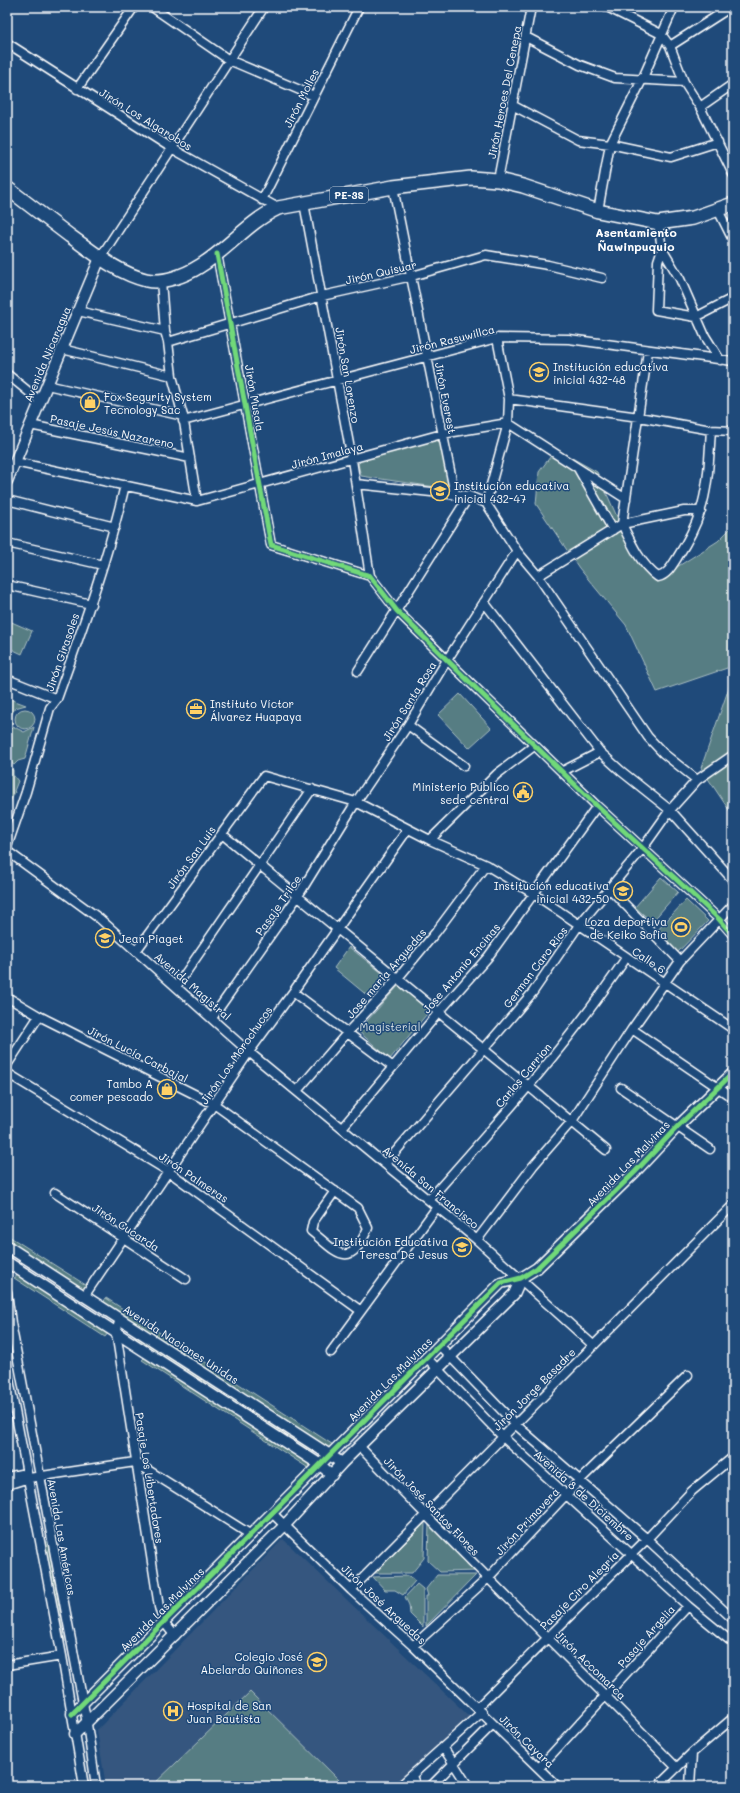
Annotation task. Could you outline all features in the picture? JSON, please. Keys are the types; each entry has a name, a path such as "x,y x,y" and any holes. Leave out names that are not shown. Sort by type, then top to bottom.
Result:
{"highway":[{"name":"PE-3S","path":"7,188 100,258 124,272 146,280 161,281 183,275 200,266 217,254 263,215 278,208 393,187 471,178 498,180 523,186 598,211 658,223 693,218 733,204"}],"street":[{"path":"78,89 134,7"},
{"path":"152,7 229,60 314,96"},
{"path":"100,258 173,149 264,7"},
{"name":"Jirón Molles","path":"262,200 359,7"},
{"name":"Jirón Heroes Del Cenepa","path":"498,180 531,7"},
{"path":"607,7 661,34 670,46 684,82 700,107 733,174"},
{"path":"598,211 610,144 642,80 674,7"},
{"path":"670,46 732,7"},
{"path":"526,37 587,68 615,78 684,82"},
{"name":"Jirón Los Algarobos","path":"7,43 173,149 278,208"},
{"path":"700,107 733,84"},
{"path":"512,106 578,140 610,144 671,157 718,142"},
{"name":"Jirón Everest","path":"393,187 455,495"},
{"name":"Jirón San Lorenzo","path":"304,203 338,379 370,576"},
{"path":"718,210 733,240"},
{"path":"658,223 662,249 680,279 704,336 720,360"},
{"path":"662,249 658,261 656,310 696,317 733,298"},
{"name":"Jirón Musala","path":"217,254 271,545 370,576"},
{"name":"Jirón Quisuar","path":"168,342 322,296 412,276 486,255 548,265 602,278"},
{"name":"Avenida Nicaragua","path":"7,481 100,258"},
{"path":"161,281 165,331 168,342 172,376 183,418 197,501"},
{"path":"78,311 165,331"},
{"path":"486,503 508,423 509,399 497,338"},
{"name":"Jirón Rasuwillca","path":"183,418 245,404 497,338 569,339 648,351 733,361"},
{"path":"62,349 172,376"},
{"path":"648,351 622,524 635,549 650,572 658,577 664,576 670,568 690,536 701,511 712,430"},
{"path":"7,374 40,401"},
{"path":"47,385 183,418"},
{"path":"509,399 639,417 712,430 733,430"},
{"path":"508,423 626,499"},
{"name":"Jirón Imalaya","path":"15,462 197,501 261,485 442,434 508,423"},
{"name":"Pasaje Jesús Nazareno","path":"30,425 190,458"},
{"path":"578,468 614,530"},
{"path":"356,484 469,496 486,503 517,551 538,576 648,737 663,754 697,780"},
{"name":"Jirón Girasoles","path":"7,847 26,792 50,708 57,699 91,604 115,527 125,485"},
{"path":"358,671 469,496"},
{"path":"7,500 115,527"},
{"path":"538,576 622,524 684,511 701,511"},
{"path":"7,543 103,565"},
{"name":"Jirón Santa Rosa","path":"356,802 408,725 447,660 517,551"},
{"path":"370,576 397,611 534,746 563,771 597,806 719,919 733,935"},
{"path":"7,585 91,604"},
{"path":"484,602 600,752 621,771 670,810 733,880"},
{"path":"7,679 57,699"},
{"path":"408,725 464,766"},
{"path":"430,840 497,774 534,746"},
{"path":"563,771 600,752"},
{"name":"German Caro Rios","path":"385,1164 533,992 580,926 643,848 670,810 697,780 733,755"},
{"name":"Calle 6","path":"264,776 356,802 430,840 486,865 534,894 626,958 733,1029"},
{"name":"Jirón San Luis","path":"136,951 264,776"},
{"path":"176,987 261,866 312,789"},
{"name":"Pasaje Trilce","path":"212,1018 298,896 356,802"},
{"name":"Jose Antonio Encinas","path":"342,1128 488,956 597,806"},
{"name":"Jirón Los Morochucos","path":"85,1295 250,1052 408,829"},
{"path":"222,834 606,1150"},
{"name":"Avenida Magistral","path":"7,851 100,919 250,1052"},
{"name":"Jose maria Arguedas","path":"297,1091 348,1032 398,978 436,932 486,865"},
{"path":"610,889 680,961"},
{"path":"477,1240 534,1166 572,1121 663,983 680,961 733,905"},
{"name":"Carlos Carrion","path":"429,1200 530,1087 596,1002 626,958"},
{"path":"293,992 394,1067"},
{"name":"Jirón Lucía Carbajal","path":"7,997 39,1016 214,1104 335,1191 358,1208 368,1228 364,1236 350,1254 344,1255 336,1251 311,1231 313,1222 335,1191"},
{"path":"7,1065 39,1016"},
{"path":"632,1029 733,1098"},
{"name":"Avenida San Francisco","path":"250,1052 477,1240 593,1345"},
{"name":"Jirón Palmeras","path":"7,1073 168,1171 361,1310"},
{"name":"Avenida Las Malvinas","path":"72,1714 163,1620 251,1535 318,1464 501,1283 520,1278 537,1268 635,1172 678,1126 733,1073"},
{"path":"621,1088 710,1149"},
{"name":"Jirón Cucarda","path":"55,1193 186,1279"},
{"name":"Jirón Jorge Basadre","path":"351,1590 733,1205"},
{"path":"331,1352 438,1207"},
{"name":"Avenida Naciones Unidas","path":"7,1246 85,1295 342,1463"},
{"path":"7,1262 318,1464 332,1475"},
{"path":"76,1734 284,1526 342,1463 360,1447 514,1294 520,1278"},
{"name":"Avenida Las Américas","path":"7,1292 9,1323 40,1478 86,1724 96,1786"},
{"name":"Pasaje Los Libertadores","path":"120,1319 116,1332 135,1462 159,1607 163,1620 175,1636"},
{"name":"Avenida 8 de Diciembre","path":"439,1345 515,1424 647,1539 733,1619"},
{"name":"Avenida 8 de Diciembre","path":"426,1357 503,1437 688,1606 733,1643"},
{"name":"Avenida Las Américas","path":"7,1370 29,1478 62,1656 84,1786"},
{"name":"Jirón Primavera","path":"413,1646 487,1579 579,1481 688,1375"},
{"name":"Jirón José Santos Flores","path":"360,1447 487,1579"},
{"name":"Pasaje Ciro Alegría","path":"400,1786 444,1747 547,1638 631,1553 647,1539 692,1491 733,1457"},
{"path":"7,1485 29,1478 40,1478 135,1462 251,1535"},
{"path":"7,1477 21,1474 29,1478"},
{"name":"Jirón José Arguedas","path":"272,1513 351,1590 413,1646 479,1710"},
{"name":"Jirón Accomarca","path":"487,1579 678,1768"},
{"name":"Pasaje Argelia","path":"539,1768 688,1606"},
{"path":"7,1665 62,1656"},
{"name":"Jirón Cayara","path":"479,1710 557,1786"},
{"path":"658,1786 692,1753 733,1718"},
{"path":"431,1786 455,1764 493,1724"},
{"path":"444,1747 468,1786"},
{"path":"690,1786 692,1753"},
{"path":"412,1776 416,1786"}],"shaded area":[{"name":"Colegio José Abelardo Quiñones","path":"283,1539 475,1722 403,1786 345,1786 250,1692 152,1786 106,1786 97,1730"}],"green space":[{"path":"436,440 441,443 449,489 361,476 358,464 362,460"},
{"path":"556,449 597,472 627,539 658,579 718,541 733,526 733,666 657,692 626,625 579,568 536,504 539,472"},
{"path":"7,620 32,631 22,654 7,647"},
{"path":"733,676 733,816 701,768"},
{"path":"460,694 491,728 469,748 438,715"},
{"path":"7,698 26,705 15,708 11,715 12,723 7,726"},
{"path":"25,709 32,712 35,719 32,726 25,729 18,726 15,719 18,712"},
{"path":"14,727 24,732 34,727 25,759 18,761 14,765 7,760 7,731"},
{"path":"7,767 13,770 13,775 18,781 11,800 9,812 7,807"},
{"path":"661,877 678,892 652,922 635,907"},
{"name":"Loza deportiva de Keiko Sofia","path":"686,900 708,921 677,953 655,933"},
{"path":"349,947 387,977 369,997 334,968"},
{"name":"Magisterial","path":"400,984 431,1009 390,1059 358,1031"},
{"path":"7,1235 89,1287 86,1291 7,1241"},
{"path":"18,1275 108,1333 105,1337 14,1278"},
{"path":"106,1298 338,1448 335,1452 103,1303"},
{"path":"136,1335 313,1449 313,1453 312,1454 132,1339"},
{"path":"145,1357 318,1468 316,1473 142,1360"},
{"path":"425,1523 424,1558 412,1573 375,1573"},
{"path":"429,1523 478,1571 440,1572 428,1561"},
{"path":"44,1542 48,1542 65,1642 61,1643"},
{"path":"437,1575 476,1575 426,1626 426,1596 428,1596 426,1589"},
{"path":"409,1576 415,1581 403,1595 395,1590 385,1590 373,1577"},
{"path":"417,1584 423,1589 423,1627 410,1614 409,1605 405,1597"},
{"path":"250,1692 345,1786 152,1786"}],"cycle path":[{"path":"217,254 271,545 370,576 397,611 597,806 719,919 733,935"},
{"path":"72,1714 501,1283 521,1278 537,1268 635,1172 678,1126 733,1073"}],"place":[{"name":"Institución educativa inicial 432-48","path":"539,372"},
{"name":"Fox Segurity System Tecnology Sac","path":"90,402"},
{"name":"Institución educativa inicial 432-47","path":"440,491"},
{"name":"Instituto Víctor Álvarez Huapaya","path":"196,709"},
{"name":"Ministerio Publico sede central","path":"523,792"},
{"name":"Institución educativa inicial 432-50","path":"623,891"},
{"name":"Loza deportiva de Keiko Sofia","path":"681,927"},
{"name":"Jean Piaget","path":"105,938"},
{"name":"Tambo A comer pescado","path":"167,1089"},
{"name":"Institución Educativa Teresa De Jesus","path":"462,1247"},
{"name":"Colegio José Abelardo Quiñones","path":"317,1662"},
{"name":"Hospital de San Juan Bautista","path":"173,1711"}],"district":[{"name":"Asentamiento Ñawinpuquio","path":"636,239"}]}
